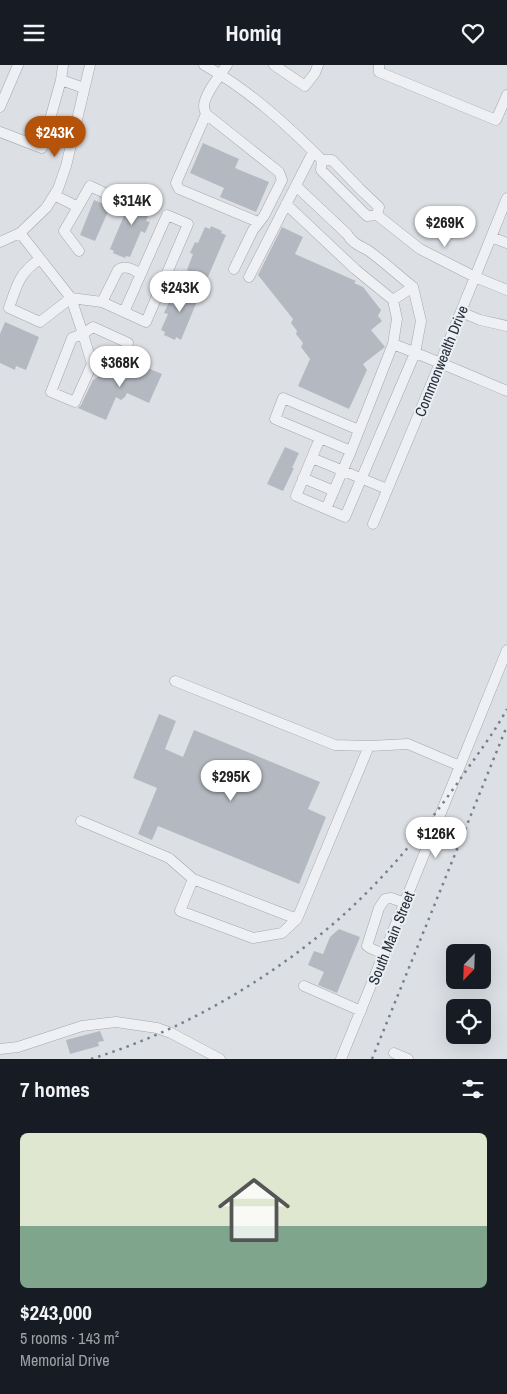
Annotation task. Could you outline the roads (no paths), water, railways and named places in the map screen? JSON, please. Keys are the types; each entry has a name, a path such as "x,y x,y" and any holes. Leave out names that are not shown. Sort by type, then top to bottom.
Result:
{"street":[{"path":"0,107 18,65"},
{"path":"0,132 42,148 61,80 63,65"},
{"path":"0,242 20,233 46,207 58,189 66,166 90,65"},
{"path":"204,65 224,69 322,160 332,160 379,207 377,215"},
{"path":"274,65 305,86 315,73 318,65"},
{"path":"379,65 379,72 496,120 507,95"},
{"path":"224,69 208,93 203,105 206,114 279,173 282,180 234,269"},
{"path":"61,80 84,88"},
{"path":"206,114 176,183 179,189 258,222"},
{"path":"249,277 313,152"},
{"path":"322,160 321,170 336,187 368,216 377,215 420,249 475,277 507,290"},
{"path":"296,186 358,246 367,250 412,287 421,321 415,353 345,517 296,496 320,438"},
{"path":"79,251 64,231 90,187 109,195"},
{"path":"54,195 78,207"},
{"name":"Commonwealth Drive","path":"373,524 507,198"},
{"path":"286,204 355,269 393,300 397,319 393,344 326,509"},
{"path":"40,259 28,267 19,279 9,308 40,322 71,298 102,302 124,312 146,322 188,224 167,215 124,312"},
{"path":"20,233 71,298 82,334 92,364 75,402 51,393 72,338 82,334 93,327 128,343 126,351 92,364"},
{"path":"491,237 507,243"},
{"path":"102,302 121,267 141,274"},
{"path":"393,300 412,287"},
{"path":"461,312 480,320 507,326"},
{"path":"393,344 506,388"},
{"path":"351,451 275,419 283,398 359,430"},
{"path":"312,458 387,489"},
{"path":"303,478 334,491"},
{"name":"South Main Street","path":"341,1059 507,649"},
{"path":"175,681 335,745 408,744 460,766"},
{"path":"193,879 180,911 253,938 282,933 297,919 369,746"},
{"path":"81,821 169,858 193,879 297,919"},
{"path":"384,954 367,946 379,908 385,899 390,898 405,903"},
{"path":"304,986 361,1011"},
{"path":"0,1049 18,1047 82,1026 116,1022 157,1028 171,1033 192,1046 220,1059"},
{"path":"394,1053 408,1059"}],"railway":[{"path":"91,1059 158,1034 223,1001 313,941 357,902 389,869 448,797 497,727 507,709"},
{"path":"372,1059 507,726"}]}
